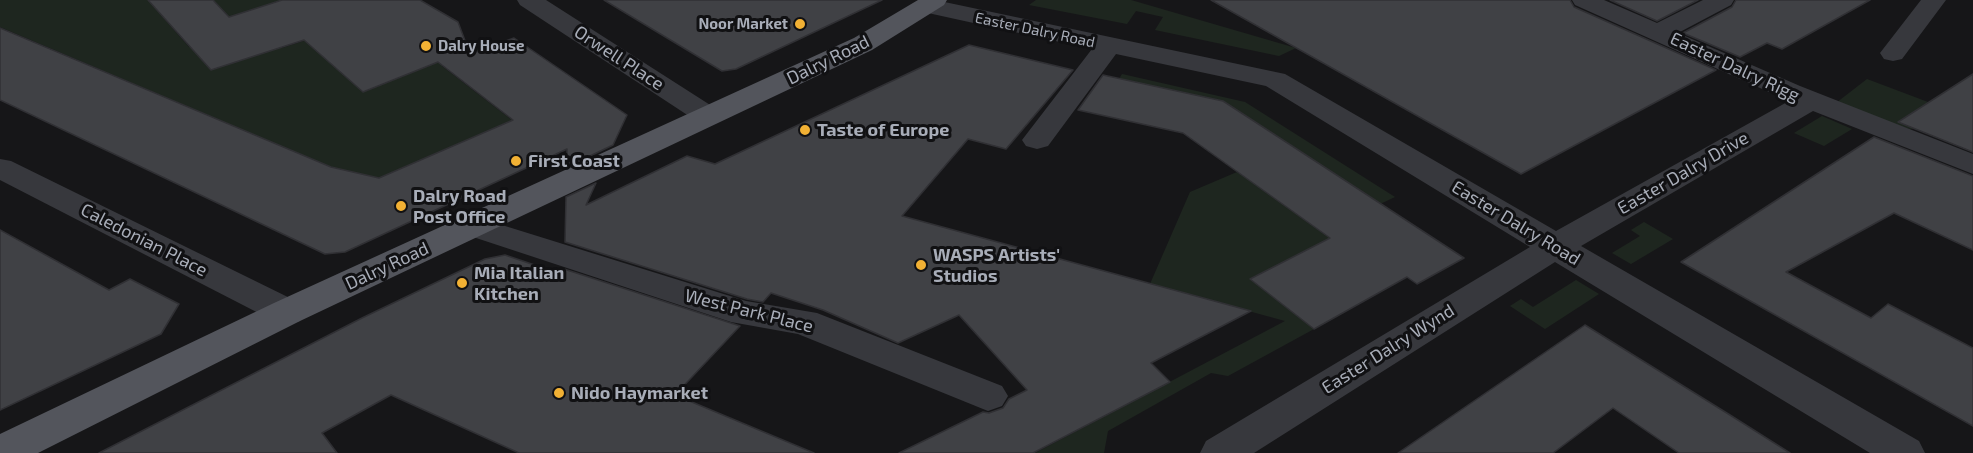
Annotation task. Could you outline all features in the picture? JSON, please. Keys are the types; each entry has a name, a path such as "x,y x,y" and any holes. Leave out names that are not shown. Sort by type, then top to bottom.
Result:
{"main road":[{"name":"Dalry Road","path":"0,453 287,312 863,44 931,3"}],"street":[{"name":"Orwell Place","path":"529,0 708,116"},
{"name":"Easter Dalry Rigg","path":"1584,0 1810,101 1973,165"},
{"name":"Easter Dalry Rigg","path":"1660,32 1722,0"},
{"path":"1893,53 1934,0"},
{"name":"Easter Dalry Road","path":"931,3 1108,45 1275,80 1904,453"},
{"name":"Easter Dalry Road","path":"1037,140 1108,45"},
{"name":"Easter Dalry Drive","path":"1556,246 1810,101"},
{"name":"Caledonian Place","path":"0,168 287,312"},
{"name":"West Park Place","path":"473,226 744,313 804,322 988,396"},
{"name":"Easter Dalry Wynd","path":"1221,453 1556,246"}],"shaded area":[{"path":"0,0 173,0 153,6 189,47 219,37 282,48 355,24 331,64 363,92 478,46 483,50 442,66 513,121 368,183 0,27"},
{"path":"213,0 279,0 280,1 229,17"},
{"path":"1036,0 1131,0 1296,48 1279,56 1155,30 1163,17 1136,11 1127,24 1029,5"},
{"path":"1122,74 1245,102 1395,197 1380,204 1223,101 1119,79"},
{"path":"1867,79 1973,119 1911,129 1898,127 1836,103"},
{"path":"1822,116 1852,129 1824,146 1794,133"},
{"path":"1237,172 1343,232 1314,329 1228,376 1211,373 1108,431 1104,453 1035,453 1285,321 1150,284 1190,192"},
{"path":"1644,222 1673,239 1631,264 1612,253 1640,236 1631,230"},
{"path":"1576,280 1599,294 1545,329 1510,306 1521,299 1533,307"}],"building":[{"path":"148,0 213,0 229,17 282,0 420,0 458,22 470,54 514,38 627,115 613,145 567,167 567,149 345,252 325,254 0,100 0,28 331,167 379,178 513,120 438,62 363,92 304,40 211,70"},
{"path":"604,0 882,0 736,69 722,71"},
{"path":"1211,0 1570,0 1574,7 1716,70 1521,174"},
{"path":"1610,0 1698,0 1657,21"},
{"path":"1736,0 1870,0 1782,49 1767,43 1740,57 1683,33 1732,7"},
{"path":"969,45 1073,70 1006,149 968,139 902,216 1251,311 1151,363 1170,382 1033,453 899,453 983,412 989,413 1003,408 1009,399 1027,390 959,315 898,343 823,310 771,293 763,302 747,299 565,242 566,197 596,183 586,205 687,156 715,164"},
{"path":"1973,74 1973,152 1898,122"},
{"path":"1103,75 1223,101 1464,258 1417,284 1407,277 1314,329 1250,279 1330,238 1183,133 1078,110"},
{"path":"1874,137 1973,176 1973,250 1894,213 1786,272 1871,318 1888,304 1973,348 1973,426 1681,262"},
{"path":"0,230 109,290 130,279 179,304 161,334 0,410"},
{"path":"505,255 564,275 564,269 740,326 675,395 814,453 519,453 391,395 322,433 337,453 99,453 362,318 485,259"},
{"path":"1585,325 1790,453 1679,453 1613,408 1553,453 1398,453"}],"place":[{"name":"Noor Market","path":"800,24"},
{"name":"Dalry House","path":"426,46"},
{"name":"Taste of Europe","path":"805,130"},
{"name":"First Coast","path":"516,161"},
{"name":"Dalry Road Post Office","path":"401,206"},
{"name":"WASPS Artists' Studios","path":"921,265"},
{"name":"Mia Italian Kitchen","path":"462,283"},
{"name":"Nido Haymarket","path":"559,393"}]}
